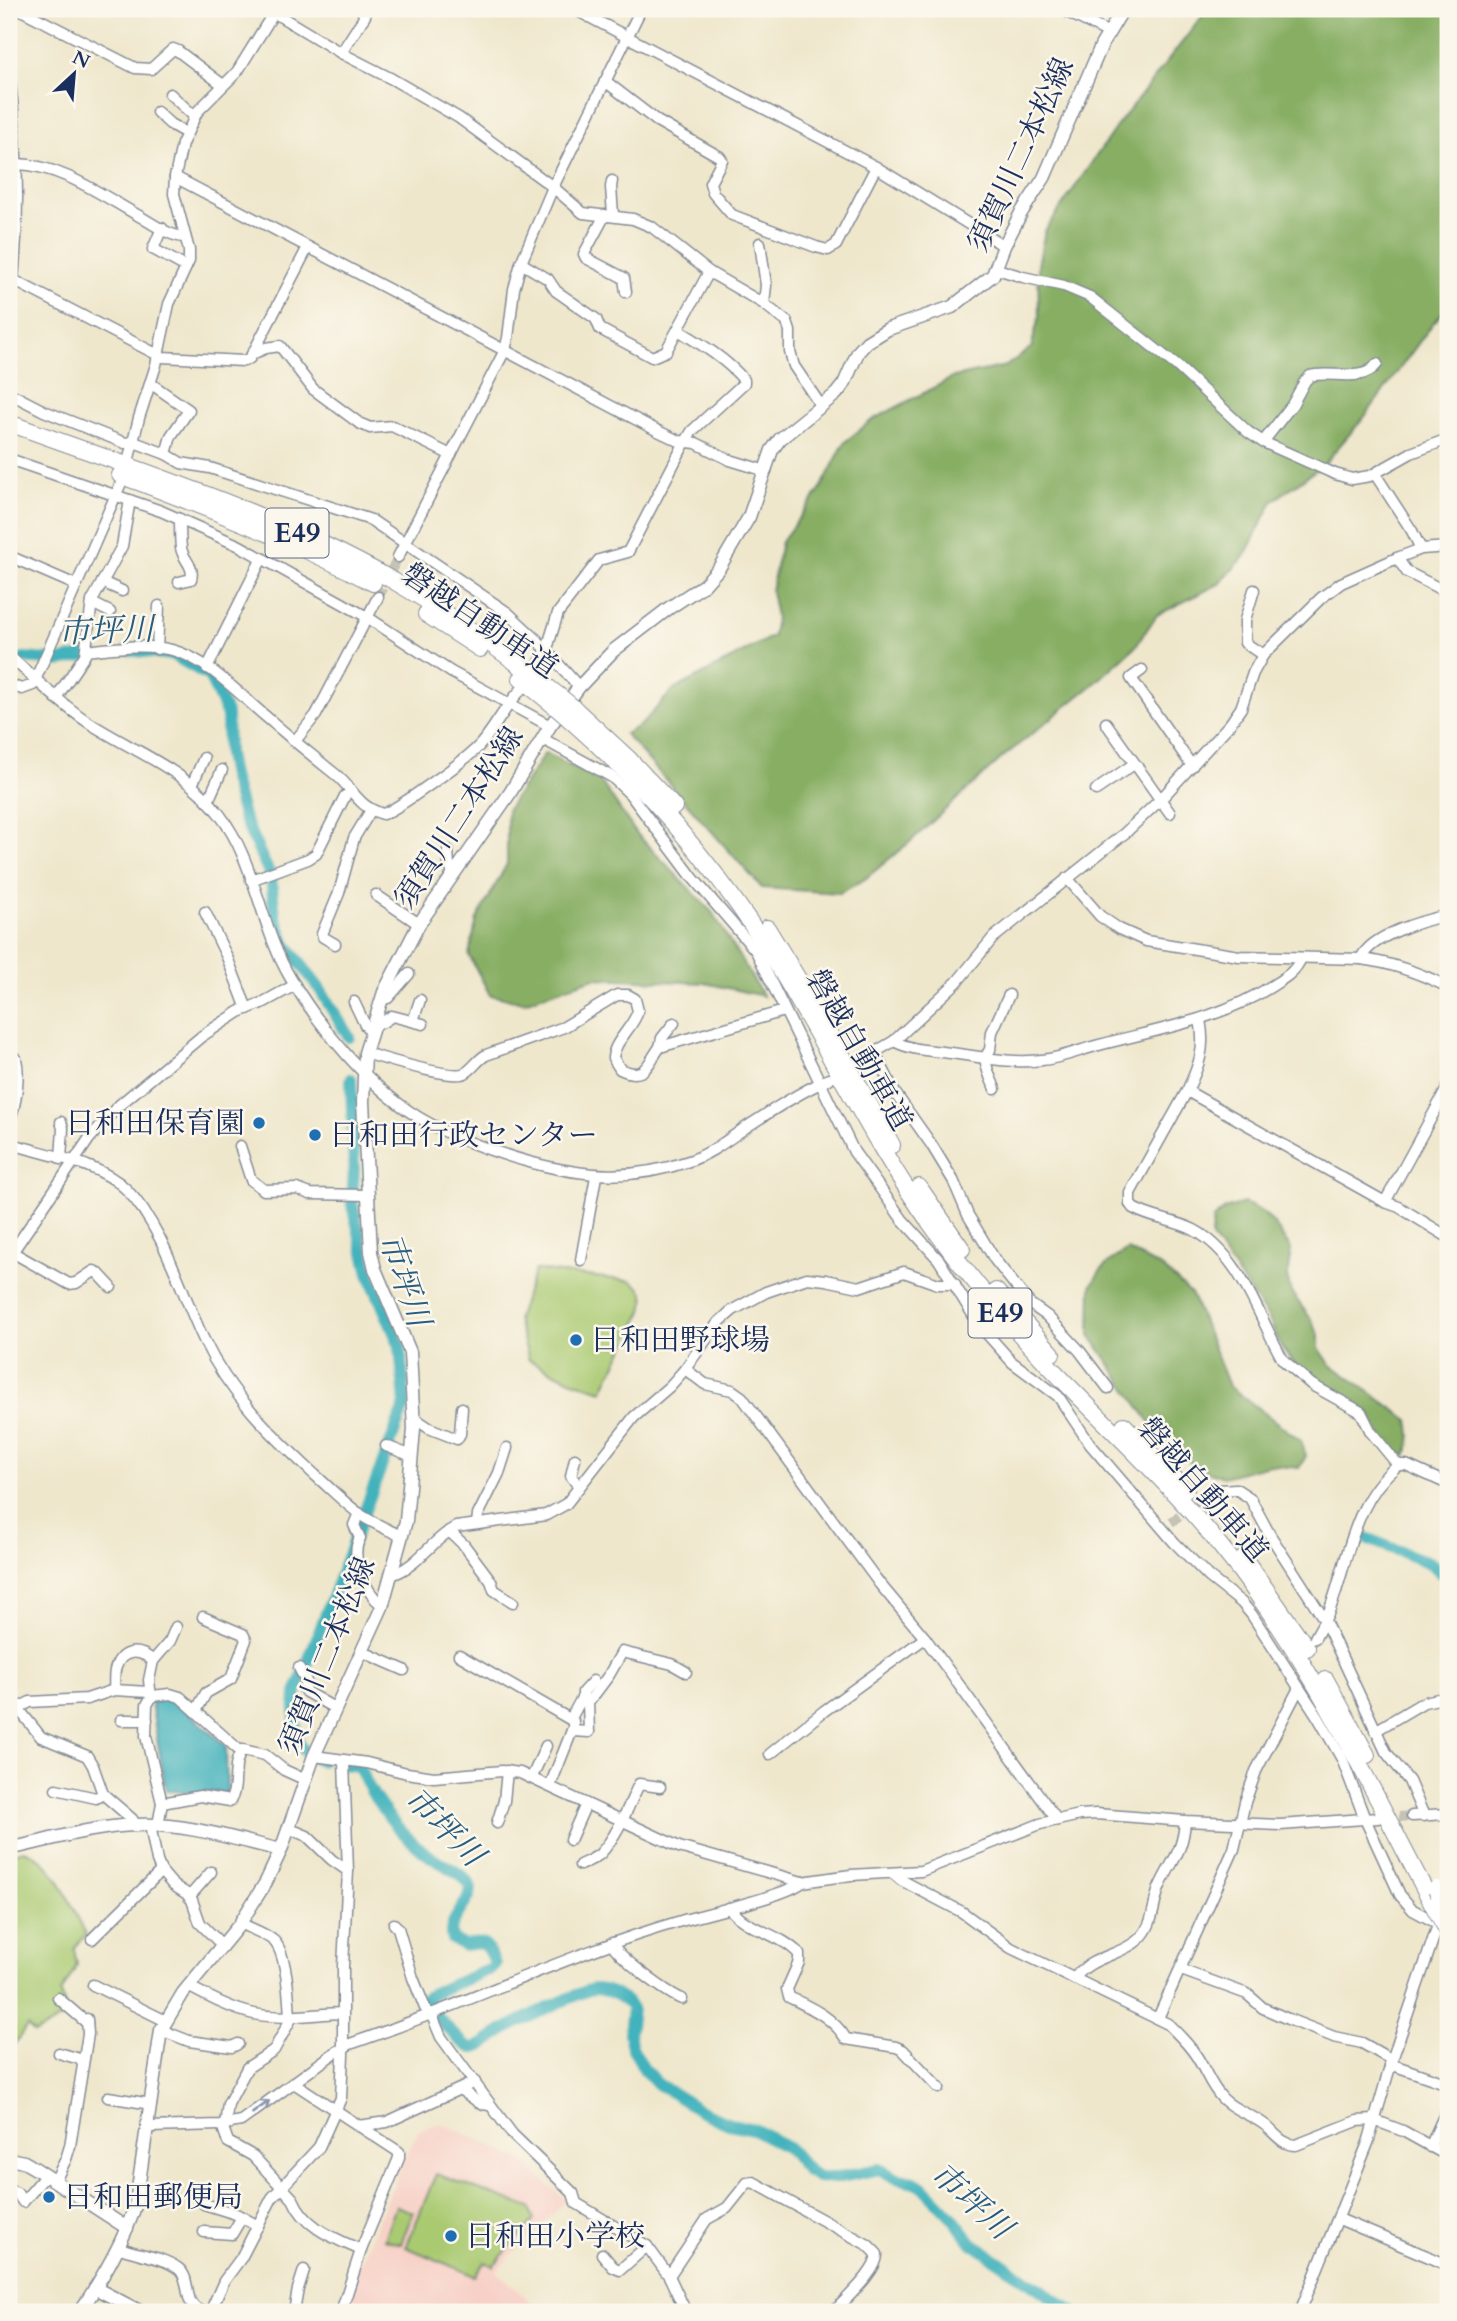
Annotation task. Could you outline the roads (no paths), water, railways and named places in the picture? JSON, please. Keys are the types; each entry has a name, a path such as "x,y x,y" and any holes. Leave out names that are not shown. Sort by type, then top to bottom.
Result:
{"highway":[{"name":"磐越自動車道","path":"9,423 245,510 349,558 470,629 619,749 711,851 748,900 787,958 904,1164 965,1253 1062,1364 1191,1495 1266,1587 1337,1699 1444,1910"},
{"name":"磐越自動車道","path":"9,434 241,521 345,568 466,639 555,699"}],"main road":[{"name":"須賀川二本松線","path":"164,2026 188,1986 240,1923 266,1882 281,1850 314,1756 382,1605 406,1521 414,1418 410,1352 375,1269 371,1252 367,1195 363,1070 365,1053 382,999 419,924 510,793 550,726 579,687 612,651 711,579 749,517 772,450 780,439 844,384 858,352 867,342 888,329 952,307 984,284 997,269 1004,246 1050,166 1102,44 1123,9"},
{"path":"9,1849 69,1835 136,1825 154,1825 198,1830 281,1850"},
{"path":"80,2312 127,2228 140,2185 164,2026"},
{"path":"11,2158 51,2178 127,2228"},
{"path":"95,2288 142,2312"}],"street":[{"path":"19,9 135,68 150,69 173,50 178,51 223,85"},
{"path":"341,53 365,16 361,9"},
{"path":"574,9 876,167 1004,246"},
{"path":"398,557 505,350 514,289 521,263 553,187 641,9"},
{"path":"1061,9 1109,33"},
{"path":"129,458 169,304 189,255 175,201 175,177 186,133 194,116 237,72 273,10 341,53 430,99 553,187 583,213 633,219 652,227 709,272 764,304 787,322 794,366 821,406"},
{"path":"9,73 17,164 13,281 9,315"},
{"path":"605,80 657,121 720,157 722,160 710,183 713,193 732,215 816,247 828,250 836,245 876,167"},
{"path":"170,93 194,116"},
{"path":"157,111 170,124 186,133"},
{"path":"17,164 33,164 62,174 162,228 185,237"},
{"path":"175,177 660,432 679,441 696,443 730,460 766,471"},
{"path":"612,181 609,215 584,254 624,278 626,292"},
{"path":"162,228 153,249 186,267"},
{"path":"760,243 766,285 764,304"},
{"path":"252,355 307,247"},
{"path":"521,263 548,279 556,291 596,318 600,329 652,357 666,351 709,272"},
{"path":"997,269 1080,291 1099,302 1177,366 1248,432 1264,442 1345,478 1358,479 1375,474 1411,453 1448,439"},
{"path":"13,281 157,355 244,361 266,348 280,346 313,389 359,423 370,428 392,426 451,455"},
{"path":"538,666 546,652 558,613 599,561 628,552 692,431 741,386 744,380 718,356 678,330"},
{"path":"1264,442 1310,376 1361,374 1377,364"},
{"path":"150,383 189,410 171,436 166,454"},
{"path":"9,393 44,411 113,439 125,443 134,442 166,454 181,463 210,468 371,520 508,613 538,641 579,687"},
{"path":"9,459 180,519 262,558 367,617 452,672 550,726"},
{"path":"1375,474 1421,549"},
{"path":"9,685 28,688 35,679 121,483"},
{"path":"56,698 83,660 92,603 122,545 130,500"},
{"path":"179,582 191,579 193,574 190,563 182,552 180,519"},
{"path":"860,1061 894,1041 957,982 993,938 1125,833 1160,800 1221,736 1237,715 1263,655 1330,590 1366,570 1421,549 1448,547"},
{"path":"9,556 76,585"},
{"path":"207,668 262,558"},
{"path":"1397,558 1407,572 1448,593"},
{"path":"102,582 122,591"},
{"path":"1254,590 1245,620 1245,643 1263,655"},
{"path":"295,741 316,715 378,597"},
{"path":"92,603 110,612"},
{"path":"157,649 159,606"},
{"path":"86,651 119,646 173,650 207,668 338,776 361,804 383,814 478,747 508,702 521,690"},
{"path":"9,656 88,722 168,768 192,785 208,801 235,838 278,953 295,985 323,1026 385,1093 411,1112 468,1143 567,1172 596,1176 653,1170 699,1158 825,1081"},
{"path":"1142,670 1131,678 1192,766"},
{"path":"1106,723 1170,813"},
{"path":"543,739 612,777 630,794 692,878 756,951 784,1011 825,1081 828,1101 854,1152 902,1219 939,1260 980,1326 1012,1362 1058,1396 1090,1444 1167,1525 1209,1577 1242,1603 1298,1681 1342,1759 1365,1819 1406,1904 1444,1910 1339,2219 1300,2312"},
{"path":"192,785 204,758"},
{"path":"1096,790 1134,764"},
{"path":"208,801 222,770"},
{"path":"251,880 316,854 345,796"},
{"path":"335,944 322,934 339,892 354,838 371,810"},
{"path":"448,850 453,874"},
{"path":"1067,878 1100,916 1137,938 1238,956 1361,959 1401,967 1448,987"},
{"path":"376,895 419,924"},
{"path":"205,912 228,957 247,1009"},
{"path":"1361,959 1367,948 1380,940 1425,920 1448,915"},
{"path":"894,1041 913,1048 984,1059 1018,1061 1055,1058 1200,1020 1251,1000 1293,971 1301,958"},
{"path":"382,999 388,998 409,974"},
{"path":"111,1287 99,1273 94,1272 76,1283 69,1284 10,1255 89,1139 117,1107 202,1036 295,985"},
{"path":"365,1053 443,1074 458,1075 465,1073 486,1055 564,1027 620,994 632,997 639,1009 629,1031 614,1051 615,1063 627,1072 642,1072 646,1070 660,1047 662,1038 674,1023"},
{"path":"995,1089 984,1059 985,1054 990,1051 992,1032 1009,995"},
{"path":"354,1002 365,1025 372,1029 392,1016 418,1022 420,1000"},
{"path":"660,1047 784,1011"},
{"path":"1200,1020 1203,1037 1200,1064 1130,1193 1130,1203 1138,1211 1194,1230 1219,1247 1236,1272 1283,1360 1312,1385 1362,1412 1371,1432 1398,1465"},
{"path":"9,1053 16,1059 18,1069 13,1112 9,1121"},
{"path":"875,1053 895,1093 932,1144 953,1180 968,1214 1027,1308 1055,1325 1108,1388"},
{"path":"1385,1202 1448,1087"},
{"path":"1187,1091 1385,1202 1399,1207 1448,1237"},
{"path":"61,1122 61,1159"},
{"path":"9,1143 88,1165 125,1188 158,1236 205,1343 226,1380 277,1440 359,1513 401,1536"},
{"path":"240,1146 251,1180 264,1190 297,1189 310,1194 367,1195"},
{"path":"582,1260 596,1176"},
{"path":"391,1574 408,1567 449,1531 461,1525 551,1513 566,1504 634,1418 670,1387 724,1316 766,1292 799,1280 827,1280 859,1287 904,1272 938,1284 955,1284"},
{"path":"992,1339 1005,1328"},
{"path":"685,1369 705,1384 732,1390 742,1397 880,1583 925,1638 1058,1820"},
{"path":"414,1418 429,1428 457,1439 460,1434 462,1408"},
{"path":"386,1446 412,1456"},
{"path":"477,1523 507,1448"},
{"path":"575,1459 571,1476 579,1487"},
{"path":"1315,1638 1329,1611 1356,1525 1377,1485 1398,1465 1406,1465 1448,1484"},
{"path":"1219,1490 1236,1489 1250,1498 1270,1535 1324,1619 1385,1752 1416,1794 1424,1816"},
{"path":"359,1513 354,1525 360,1538 356,1543 358,1570 376,1600 382,1605"},
{"path":"449,1531 465,1546 491,1581 494,1590 513,1602"},
{"path":"196,1711 206,1693 231,1679 246,1640 243,1634 203,1617"},
{"path":"176,1627 170,1641 153,1661 147,1705 147,1740 162,1803 154,1825 156,1861 173,1885 189,1896 200,1923 222,1945"},
{"path":"770,1754 925,1638"},
{"path":"114,1690 115,1670 124,1655 135,1652 148,1656 153,1661"},
{"path":"363,1652 404,1670"},
{"path":"572,1731 589,1732 588,1703 622,1652 672,1664 686,1672"},
{"path":"459,1655 571,1718 574,1724 572,1731 550,1786"},
{"path":"299,1668 306,1681 306,1692 336,1709"},
{"path":"571,1718 583,1692 593,1681"},
{"path":"1158,2018 1234,1849 1255,1771 1298,1681"},
{"path":"18,1707 30,1702 87,1699 114,1690 150,1695 170,1694 180,1697 240,1751"},
{"path":"9,1697 44,1739 87,1756 103,1794 136,1825"},
{"path":"1375,1731 1424,1702 1448,1697"},
{"path":"121,1720 147,1720"},
{"path":"532,1777 546,1746"},
{"path":"240,1751 265,1755 284,1770 306,1780"},
{"path":"162,1803 200,1796 230,1801 234,1794 240,1751"},
{"path":"314,1756 367,1763 435,1777 507,1771 532,1777 683,1849 803,1882"},
{"path":"204,2311 241,2258 272,2198 315,2152 341,2098 348,1871 344,1762"},
{"path":"498,1823 504,1801 507,1771"},
{"path":"580,1865 600,1854 622,1821 639,1784 660,1787"},
{"path":"56,1788 96,1798 103,1794"},
{"path":"570,1840 586,1804"},
{"path":"149,2127 224,2125 241,2121 343,2048 612,1943 790,1889 803,1882 851,1875 921,1871 1040,1824 1096,1814 1240,1825 1378,1818"},
{"path":"1412,1816 1448,1814"},
{"path":"1074,1979 1085,1967 1136,1942 1148,1927 1158,1889 1182,1845 1185,1821"},
{"path":"288,1828 307,1836 348,1871"},
{"path":"92,1939 161,1871"},
{"path":"189,1896 211,1872"},
{"path":"894,1874 962,1912 1011,1948 1158,2018 1182,2037 1224,2100 1262,2123 1286,2144 1296,2145 1357,2120 1374,2120 1403,2131 1448,2157"},
{"path":"729,1908 737,1916 782,1941 799,1954 799,1962 787,1989 789,1997 825,2016 841,2030 846,2039 903,2050 939,2088"},
{"path":"240,1923 269,1937 279,1947 291,2017 274,2050 247,2068 228,2104 224,2125 228,2142 253,2156 320,2231 361,2250"},
{"path":"394,1924 398,1928 413,1978 441,2038 490,2105 512,2134 573,2193 576,2203 647,2246 669,2276 686,2312"},
{"path":"612,1943 619,1954 646,1976 682,1999"},
{"path":"1181,1970 1247,1994 1266,2009 1311,2028 1334,2037 1362,2043 1391,2062 1448,2084"},
{"path":"93,1985 189,2041 233,2047 237,2044"},
{"path":"188,1986 247,2012 291,2017 342,2013"},
{"path":"9,2190 17,2193 23,2202 51,2178 66,2159 70,2147 87,2021 58,1998"},
{"path":"59,2053 83,2060"},
{"path":"358,2126 385,2123 475,2082"},
{"path":"294,2084 399,2152 399,2158 361,2250 341,2312"},
{"path":"461,2090 481,2104 490,2105"},
{"path":"108,2097 151,2104"},
{"path":"1430,2147 1448,2107"},
{"path":"669,2276 708,2219 727,2208 747,2183 752,2182 869,2245 877,2254 876,2262 866,2277 834,2312"},
{"path":"204,2204 242,2217 258,2226"},
{"path":"204,2232 232,2234 242,2217"},
{"path":"1339,2219 1448,2265"},
{"path":"602,2253 612,2267 620,2270 647,2246"},
{"path":"118,2247 168,2263 180,2270 186,2277 191,2304 204,2311 244,2312"},
{"path":"295,2312 304,2270"}],"water":[{"path":"171,1697 226,1746 227,1793 166,1791 151,1703"}],"waterway":[{"name":"市坪川","path":"128,650 173,655 209,676 227,715 228,754 232,776 244,819 271,877 275,916 286,944 319,988 349,1037"},
{"name":"市坪川","path":"24,658 59,661 93,654"},
{"name":"市坪川","path":"321,1761 303,1750 299,1742 295,1724 296,1693 405,1404 400,1346 370,1277 352,1204 354,1169 351,1079"},
{"path":"1366,1538 1432,1564 1448,1579"},
{"name":"市坪川","path":"343,1764 358,1766 376,1799 401,1830 431,1857 463,1877 470,1886 469,1897 453,1924 452,1939 464,1946 482,1944 495,1964 490,1969 425,1999 439,2019 468,2046 473,2048 484,2044 519,2022 577,1995 594,1989 615,1994 632,2008 629,2034 632,2047 644,2069 658,2084 706,2114 729,2124 754,2129 789,2149 808,2171 818,2177 835,2178 879,2169 896,2178 914,2182 923,2187 951,2216 972,2243 1073,2312"}],"tunnel":[{"path":"378,597 398,557"},
{"path":"1171,1522 1219,1490"},
{"path":"1384,1818 1412,1816"}],"place":[{"name":"日和田保育園","path":"259,1123"},
{"name":"日和田行政センター","path":"315,1135"},
{"name":"日和田野球場","path":"576,1340"},
{"name":"日和田郵便局","path":"49,2197"},
{"name":"日和田小学校","path":"451,2236"}]}
